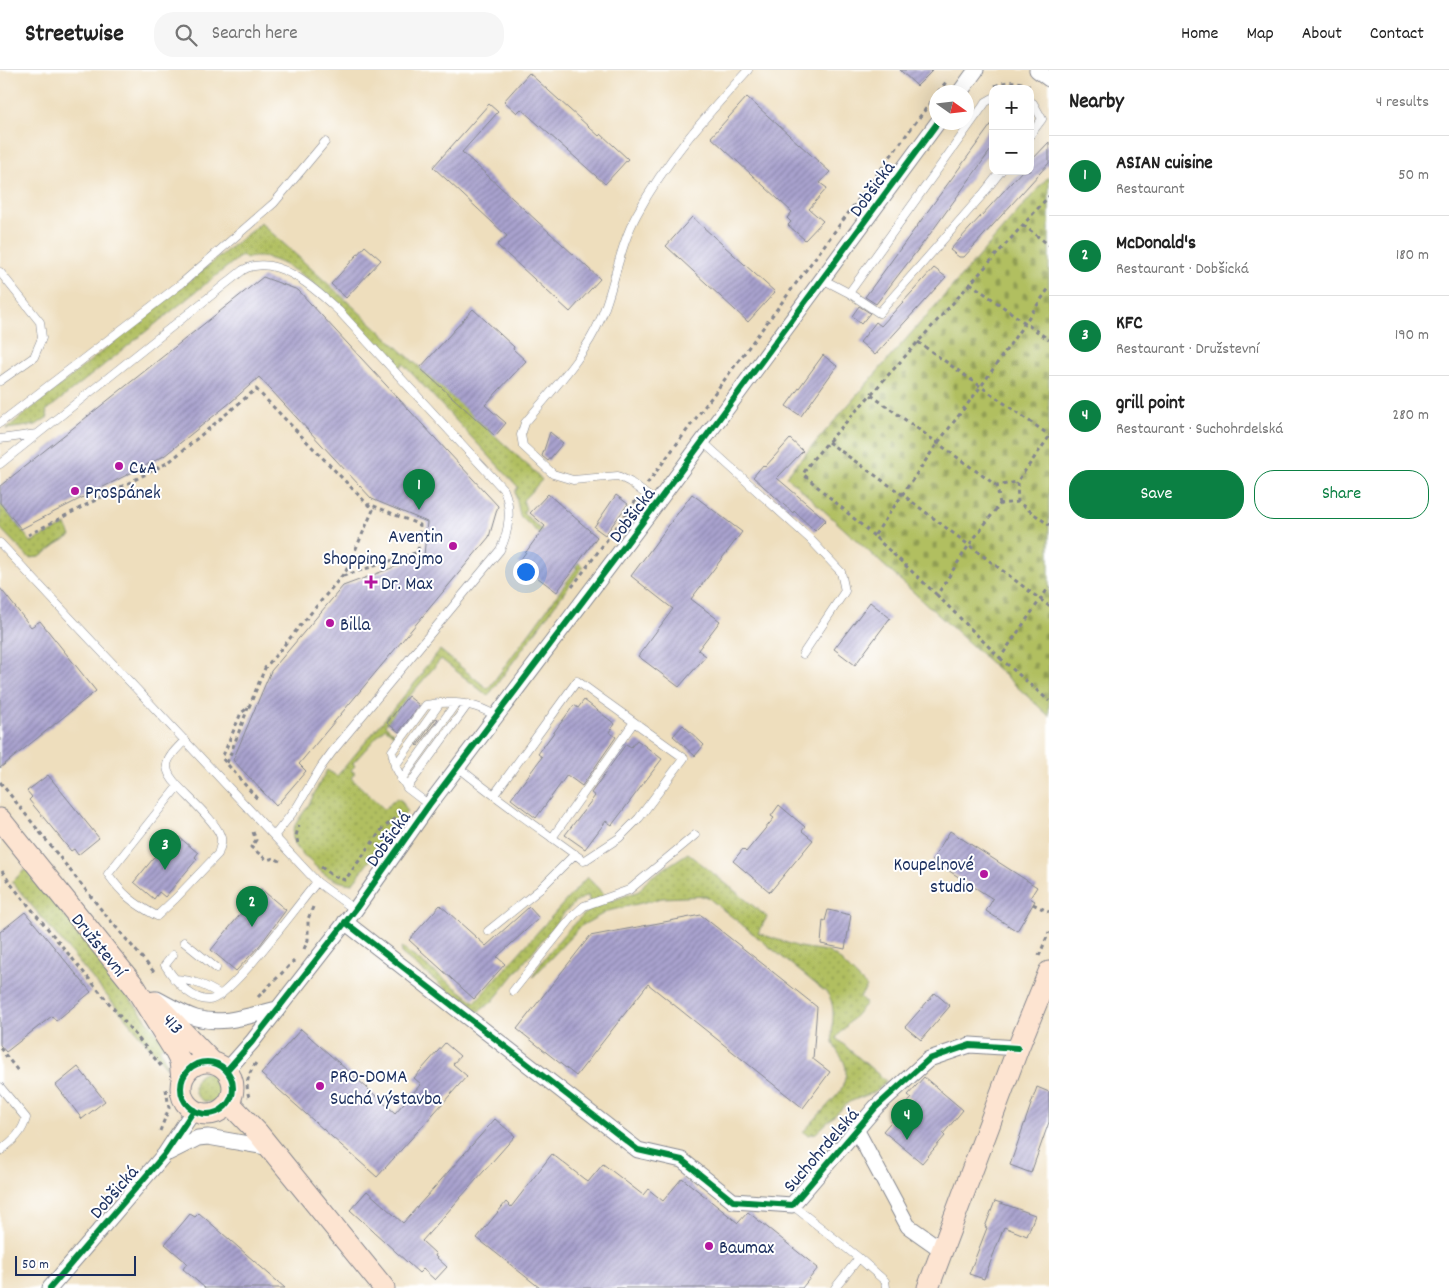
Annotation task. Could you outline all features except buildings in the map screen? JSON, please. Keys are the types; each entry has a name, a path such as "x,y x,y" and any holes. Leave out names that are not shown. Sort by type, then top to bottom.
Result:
{"main road":[{"name":"Družstevní","path":"0,819 136,988 180,1061 170,1079"},
{"path":"928,1288 1018,1048 1049,972"},
{"name":"413","path":"136,988 219,1065"},
{"path":"202,1062 219,1065 232,1077 233,1095 229,1103 224,1109 216,1112 201,1113 194,1110 187,1104 181,1088 170,1079 202,1062"},
{"path":"229,1103 249,1121 384,1288"}],"street":[{"path":"965,85 976,70"},
{"path":"1036,70 1049,79"},
{"name":"Dobšická","path":"219,1065 252,1042 350,916 429,805 703,442 932,130"},
{"name":"Suchohrdelská","path":"350,916 638,1150 682,1160 733,1201 792,1205 876,1107 929,1059 970,1045 1018,1048"},
{"path":"136,988 188,1015 210,1021 234,1020 277,1009"},
{"name":"Dobšická","path":"50,1288 165,1154 194,1110"},
{"name":"Suchohrdelská","path":"857,1131 908,1226 942,1250"},
{"path":"165,1154 188,1142 208,1136 271,1148"}],"lane":[{"path":"657,503 630,482 618,476 573,480 553,474 523,446 521,436 526,423 586,348 601,318 628,233 656,179 704,118 748,70"},
{"path":"849,293 989,100"},
{"path":"1034,105 1042,119 1034,130"},
{"path":"0,423 182,283 274,203 325,142"},
{"path":"822,279 849,293 879,313 998,175"},
{"path":"0,464 243,270 253,265 269,265 298,277 320,293 504,490 507,497 508,521 507,534 500,550 332,752 297,807 275,835"},
{"path":"0,272 40,322 42,338 34,357 0,381"},
{"path":"0,438 37,434"},
{"path":"703,442 810,539 841,572 845,591 803,654"},
{"path":"0,543 350,916"},
{"path":"458,767 494,795 584,861 619,838 639,818 684,758 578,681 494,795"},
{"path":"429,805 407,788 395,766 392,752 426,705 456,702 483,708 496,716"},
{"path":"402,780 456,702"},
{"path":"407,788 468,704"},
{"path":"552,838 634,722"},
{"path":"178,786 108,874 120,891 143,909 157,916 218,854 222,845 221,836 216,826 178,786 169,777 166,767 168,758 185,740"},
{"path":"513,991 574,915 584,906 629,890 695,835"},
{"path":"488,931 539,890 575,854"},
{"path":"173,955 165,965 174,979 184,989 208,1000 221,995 246,969 317,882"},
{"path":"184,942 216,968"},
{"path":"174,979 201,983 221,995"},
{"path":"0,1087 26,1118 23,1129 0,1151"},
{"path":"792,1205 859,1258 885,1281 886,1288"},
{"path":"835,1288 859,1258"}],"path":[{"path":"998,85 1004,82 1022,82 1028,85"},
{"path":"571,589 929,104"},
{"path":"1049,196 812,460 803,474 874,536 1000,658 1049,701"},
{"path":"1023,225 1049,245"},
{"path":"970,283 1049,340"},
{"path":"874,536 937,444 982,385 1049,288"},
{"path":"918,342 982,385 1049,436 1017,482 1018,502"},
{"path":"28,535 169,462 256,389 373,510 346,571 265,668 249,707 241,713 222,758 260,802"},
{"path":"871,395 997,486 1000,504 969,545 937,595"},
{"path":"828,442 903,495 1049,606"},
{"path":"997,486 1017,482"},
{"path":"1000,504 1018,502 1049,525"},
{"path":"341,577 418,552 420,526 366,503"},
{"path":"1000,658 1049,587"},
{"path":"0,782 104,913 157,976"},
{"path":"318,864 333,876 345,880 383,828 403,812 416,796"},
{"path":"299,846 296,836 300,822"},
{"path":"247,825 253,832 256,840 251,847 267,860 274,858 286,867"},
{"path":"2,871 170,1079 168,1108 158,1138"},
{"path":"256,999 304,949 308,940 308,919 314,900 309,892"},
{"path":"1033,904 1049,912"},
{"path":"0,1048 18,1071"},
{"path":"252,1104 249,1098 247,1083 250,1071 259,1058"}],"green space":[{"path":"1049,176 1049,716 786,476"},
{"path":"261,223 535,472 542,480 523,500 526,509 523,513 583,567 488,696 441,659 385,725 396,735 385,728 353,763 355,766 351,770 355,773 351,778 384,809 397,798 402,801 407,811 352,884 335,880 320,871 303,855 293,839 295,825 309,804 327,770 337,776 424,672 422,671 440,650 488,689 577,568 520,516 515,492 518,487 403,364 398,368 350,316 328,296 306,278 284,264 264,257 246,259 242,255 46,411 48,417 36,425 6,429"},
{"path":"0,503 31,542 66,525 71,536 40,557 29,558 0,528"},
{"path":"688,853 767,917 758,933 799,947 827,951 838,958 867,987 860,997 866,1003 836,1038 886,1081 877,1091 849,1102 816,1133 809,1135 803,1132 839,1093 846,1074 846,1067 833,1042 833,1011 830,999 827,993 706,896 662,898 608,911 581,926 533,977 559,940 577,920 591,910 588,895 576,902 564,913 492,1002 478,1012 473,1011 402,954 401,947 475,1002 587,877 611,901 639,891 648,879"},
{"path":"24,870 31,873 161,1038 165,1045 160,1049 167,1068 12,882"},
{"path":"209,1072 220,1076 224,1087 220,1098 209,1102 198,1098 194,1087 198,1076"}],"cycle path":[{"path":"227,1070 252,1042 355,910 429,805 657,503 932,130"},
{"path":"345,922 638,1150 682,1160 733,1201 792,1205 876,1107 929,1059 970,1045 1018,1048"},
{"path":"202,1062 212,1062 226,1069 233,1083 233,1088 233,1093 226,1107 212,1114 202,1114 192,1110 185,1103 181,1093 181,1083 185,1073 192,1066 202,1062"},
{"path":"50,1288 165,1154 194,1110"}],"place":[{"name":"C&A","path":"119,466"},
{"name":"ProSpánek","path":"75,491"},
{"name":"ASIAN cuisine","path":"419,510"},
{"name":"Aventin Shopping Znojmo","path":"453,546"},
{"name":"Dr. Max","path":"371,582"},
{"name":"Billa","path":"330,623"},
{"name":"KFC","path":"165,870"},
{"name":"Koupelnové studio","path":"984,874"},
{"name":"McDonald's","path":"252,927"},
{"name":"PRO-DOMA Suchá výstavba","path":"320,1086"},
{"name":"grill point","path":"907,1140"},
{"name":"Baumax","path":"709,1246"}]}
